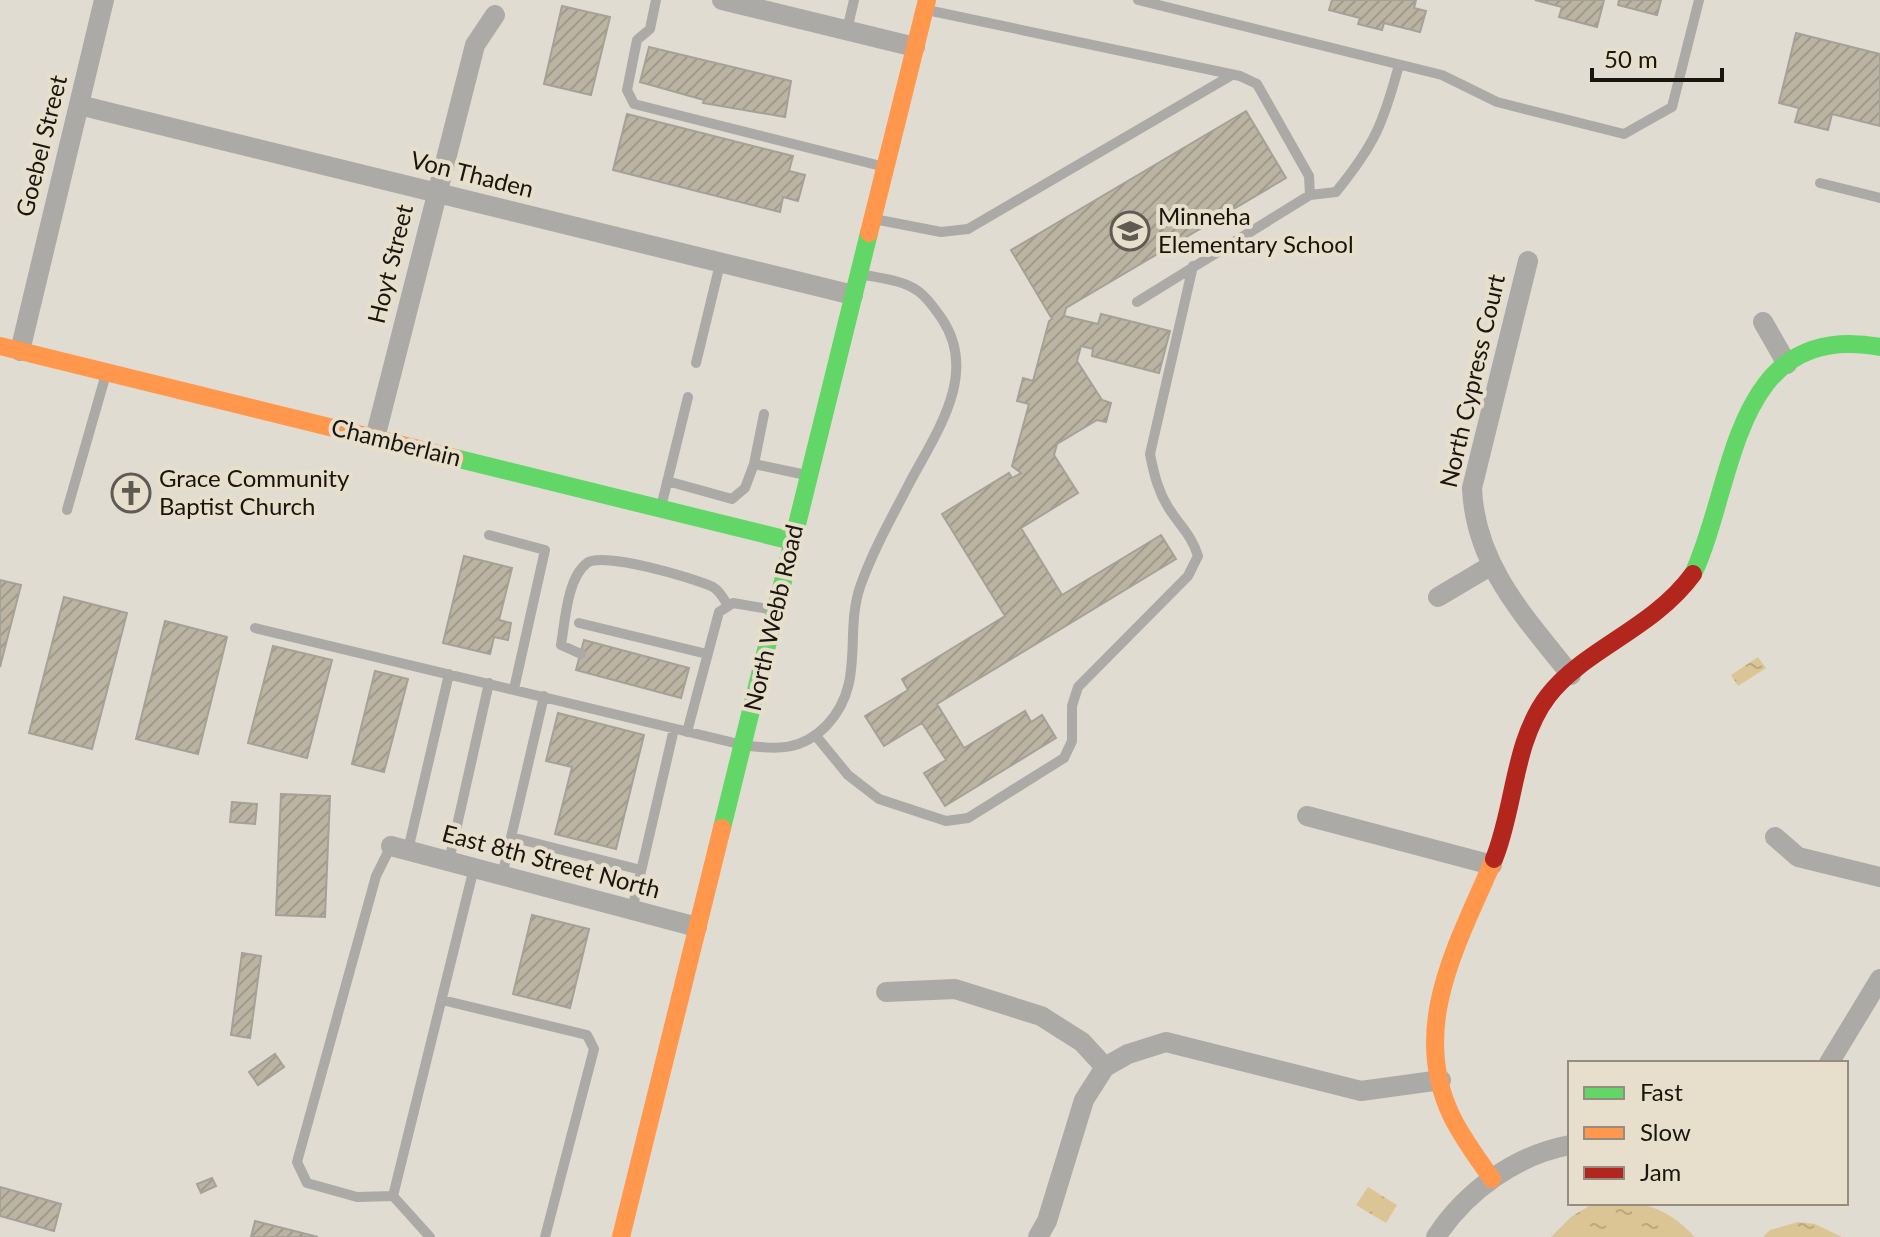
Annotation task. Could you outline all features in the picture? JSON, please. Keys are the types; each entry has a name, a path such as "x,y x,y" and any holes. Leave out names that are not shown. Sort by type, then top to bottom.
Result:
{"street":[{"name":"Goebel Street","path":"10,349 79,105 104,0"},
{"path":"722,0 915,47"},
{"name":"North Webb Road","path":"621,1237 926,5"},
{"name":"Hoyt Street","path":"375,438 435,192 475,45 495,15"},
{"name":"Von Thaden","path":"79,105 853,295"},
{"name":"North Cypress Court","path":"1528,261 1472,488 1473,521 1507,595 1571,675"},
{"path":"1763,322 1787,364"},
{"path":"1492,1179 1466,1143 1444,1096 1435,1041 1445,971 1492,865 1503,835 1521,756 1546,697 1571,675 1664,608 1692,575 1706,545 1742,416 1762,385 1787,364 1815,348 1880,347"},
{"name":"Chamberlain","path":"10,349 792,541"},
{"path":"1438,597 1492,565"},
{"path":"1307,816 1492,865"},
{"path":"1775,837 1798,857 1880,877"},
{"name":"East 8th Street North","path":"400,848 697,927"},
{"path":"1830,1061 1880,979"},
{"path":"886,992 955,989 1041,1016 1082,1042 1105,1067"},
{"path":"1038,1237 1047,1221 1084,1100 1105,1067 1128,1054 1166,1042 1361,1091 1441,1080"},
{"path":"1436,1237 1463,1203 1507,1168 1568,1146"}],"lane":[{"path":"656,0 650,29 637,40 627,90 634,104 885,167"},
{"path":"847,30 854,0"},
{"path":"1138,0 1442,75 1479,96 1506,105 1624,134 1672,107 1699,0"},
{"path":"926,5 1232,75 1257,84 1309,176 1310,195"},
{"path":"1137,302 1310,195 1336,192 1361,161 1383,125 1399,65"},
{"path":"872,219 941,232 968,229 1232,75"},
{"path":"1820,183 1880,198"},
{"path":"696,363 720,264"},
{"path":"816,736 848,775 879,799 946,821 968,818 1064,758 1072,741 1072,706 1078,687 1188,576 1198,556 1191,535 1171,513 1155,481 1150,454 1193,266"},
{"path":"255,628 743,745 787,748 803,745 838,712 847,696 855,655 853,616 859,591 889,522 938,432 953,393 956,372 952,336 933,305 918,291 903,284 858,273"},
{"path":"67,510 106,372"},
{"path":"661,507 688,397"},
{"path":"667,481 732,499 745,488 754,464 764,414"},
{"path":"754,464 808,476"},
{"path":"489,535 545,550 514,689"},
{"path":"581,654 561,645 578,572 589,561 604,558 693,580 717,589 728,606"},
{"path":"687,732 719,612 733,603 776,610"},
{"path":"579,623 707,654"},
{"path":"430,1237 393,1196 357,1197 307,1183 297,1162 376,876 400,848 449,674"},
{"path":"685,680 699,683"},
{"path":"449,861 489,683"},
{"path":"502,876 544,696"},
{"path":"632,910 674,729"},
{"path":"511,837 641,870"},
{"path":"393,1196 474,868"},
{"path":"442,1000 587,1035 594,1049 545,1237"}],"water":[{"path":"1758,657 1766,668 1738,686 1731,675"},
{"path":"1368,1187 1397,1205 1386,1223 1356,1205"},
{"path":"1591,1205 1643,1205 1671,1216 1695,1237 1551,1237 1571,1217"},
{"path":"1798,1222 1815,1224 1842,1237 1763,1237 1770,1230"}],"building":[{"path":"1332,0 1416,0 1414,8 1426,11 1420,32 1384,23 1382,30 1358,24 1360,18 1329,10"},
{"path":"1535,0 1604,0 1597,27 1559,17 1562,7"},
{"path":"1619,0 1661,0 1657,15 1618,5"},
{"path":"562,6 610,17 591,95 544,84"},
{"path":"1796,33 1880,54 1880,126 1832,114 1828,130 1795,122 1799,108 1779,103"},
{"path":"649,47 791,81 785,117 703,103 704,100 640,82"},
{"path":"1246,111 1286,178 1066,308 1064,316 1098,324 1101,314 1170,331 1159,373 1092,356 1093,349 1081,346 1077,361 1102,400 1111,403 1106,422 1097,420 1057,444 1054,455 1078,493 1021,528 1062,595 1161,535 1176,559 937,704 964,748 1025,711 1031,722 1042,715 1056,738 945,806 924,773 946,760 922,723 884,746 865,716 908,690 902,679 1005,616 942,514 1009,473 1012,478 1021,473 1012,466 1029,404 1017,401 1023,378 1033,381 1052,319 1011,250"},
{"path":"627,114 793,156 789,171 805,175 798,201 783,197 780,212 613,170"},
{"path":"464,556 512,568 499,620 511,623 508,640 494,637 490,654 443,643"},
{"path":"0,580 21,585 0,667"},
{"path":"64,597 127,613 92,749 29,733"},
{"path":"165,621 227,637 198,754 136,739"},
{"path":"584,640 689,668 681,698 576,670"},
{"path":"273,646 332,660 307,758 248,743"},
{"path":"375,671 408,679 384,772 352,764"},
{"path":"558,713 644,735 616,849 555,834 572,767 546,761"},
{"path":"281,794 330,796 325,917 276,915"},
{"path":"232,802 257,804 255,824 230,822"},
{"path":"532,915 589,929 570,1008 513,994"},
{"path":"242,953 261,956 250,1038 231,1035"},
{"path":"275,1054 284,1067 258,1085 249,1072"},
{"path":"212,1178 216,1186 201,1193 197,1184"},
{"path":"0,1187 61,1204 54,1231 0,1216"},
{"path":"255,1221 318,1237 251,1237"}],"traffic: fast":[{"path":"722,828 869,233"},
{"path":"1693,574 1747,416 1767,383 1794,358 1831,345 1880,347"},
{"path":"455,458 792,541"}],"traffic: slow":[{"path":"869,233 927,0"},
{"path":"0,346 455,458"},
{"path":"621,1237 722,828"},
{"path":"1492,1179 1452,1117 1440,1083 1435,1050 1443,985 1494,859"}],"traffic: jam":[{"path":"1494,859 1521,754 1536,714 1548,696 1580,665 1659,610 1693,574"}],"place":[{"name":"Minneha Elementary School","path":"1130,231"},
{"name":"Grace Community Baptist Church","path":"131,493"}]}
